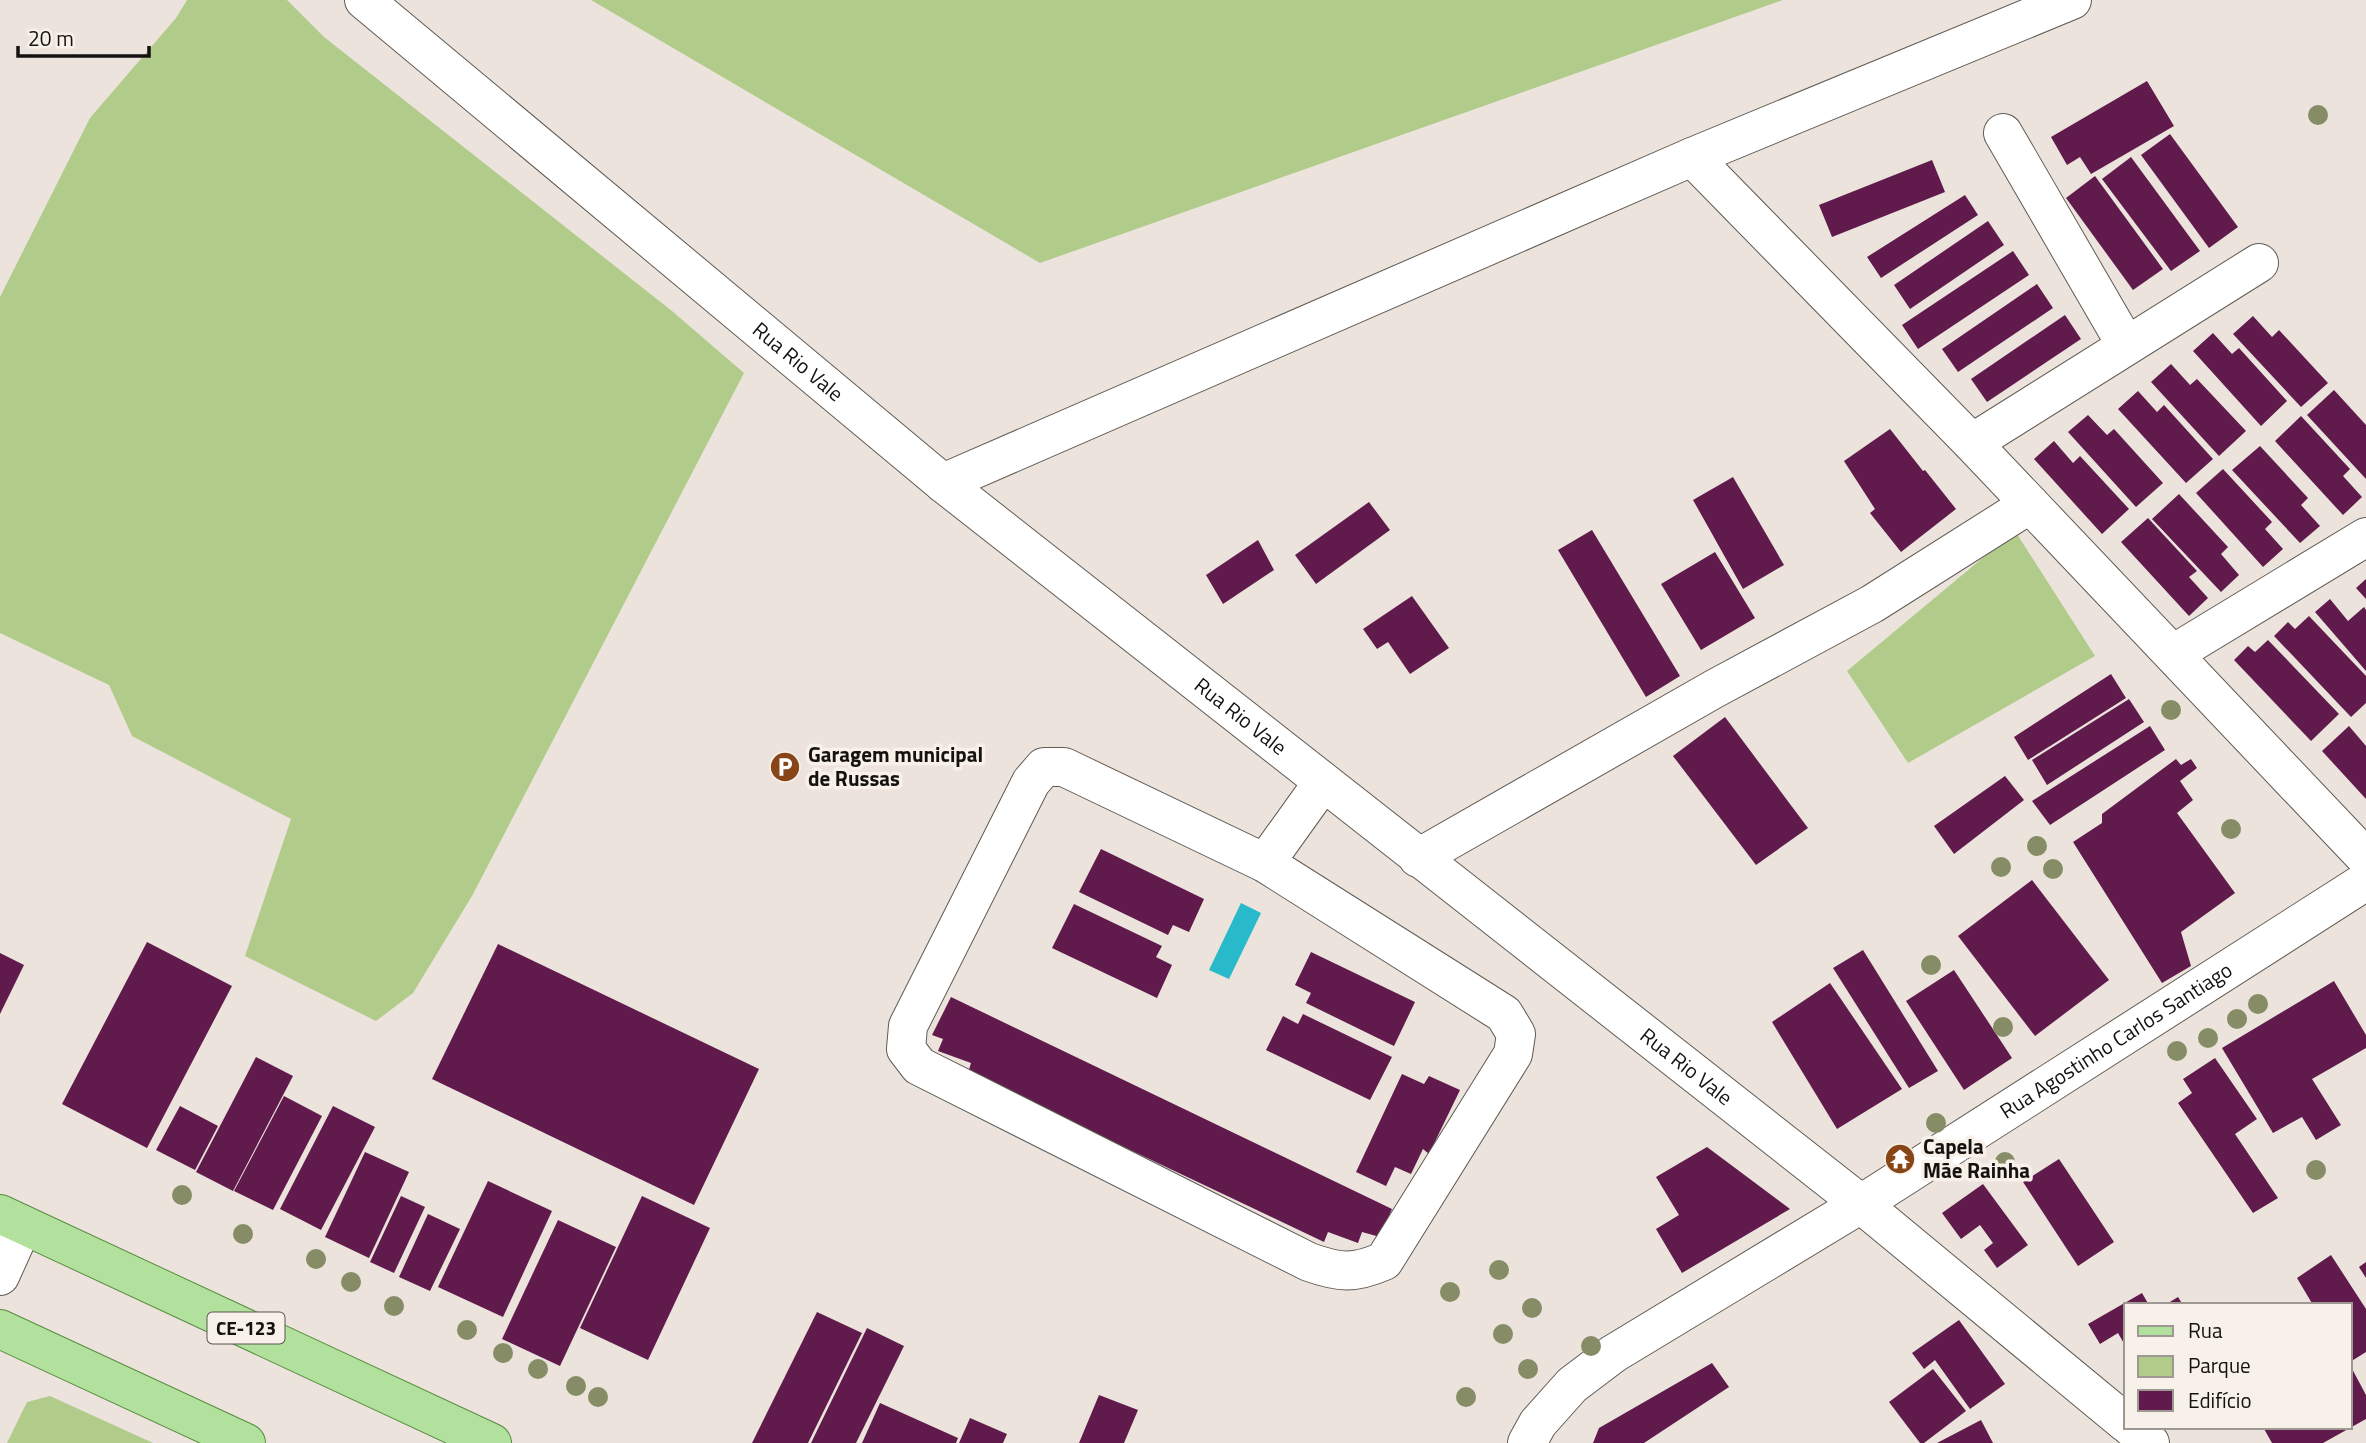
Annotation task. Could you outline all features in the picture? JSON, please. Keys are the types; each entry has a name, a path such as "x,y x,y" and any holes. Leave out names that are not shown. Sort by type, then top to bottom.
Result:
{"main road":[{"name":"CE-123","path":"12,1219 492,1443"},
{"path":"0,1329 246,1443"}],"street":[{"name":"Rua Rio Vale","path":"364,0 943,483 1861,1204 2124,1421"},
{"path":"943,483 1692,157 2072,0"},
{"path":"2003,133 2126,345"},
{"path":"1692,157 1972,443 2366,858"},
{"path":"1972,443 2259,263"},
{"path":"1418,858 1872,604 2029,504"},
{"path":"2173,654 2366,537"},
{"path":"1044,767 1064,767 1265,863 1504,1014 1516,1034 1513,1054 1384,1261 1361,1271 1335,1270 1309,1262 919,1066 906,1049 908,1026 1031,782 1044,767"},
{"path":"1265,863 1323,782"},
{"name":"Rua Agostinho Carlos Santiago","path":"1527,1443 1538,1423 1572,1385 1613,1353 1861,1204 2366,881"},
{"path":"0,1276 12,1219"},
{"path":"2133,1429 2150,1443"}],"green space":[{"path":"187,0 287,0 324,37 672,311 744,373 472,896 413,993 376,1021 245,956 291,819 132,736 109,685 0,633 0,297 90,118 176,18"},
{"path":"591,0 1783,0 1040,263"},
{"path":"2015,531 2095,656 1908,763 1847,671"},
{"path":"50,1396 153,1443 7,1443 27,1402"}],"water":[{"path":"1241,903 1261,913 1229,979 1209,970"}],"building":[{"path":"2147,81 2174,126 2091,174 2080,157 2067,165 2051,137"},
{"path":"2170,134 2238,227 2209,248 2141,155"},
{"path":"2131,157 2200,251 2171,271 2102,179"},
{"path":"1932,160 1945,192 1832,237 1819,205"},
{"path":"2095,176 2163,269 2133,290 2066,198"},
{"path":"1965,195 1978,215 1881,278 1867,257"},
{"path":"1988,221 2004,245 1910,309 1894,285"},
{"path":"2013,251 2029,275 1918,349 1902,325"},
{"path":"2037,284 2053,308 1958,372 1942,349"},
{"path":"2065,315 2081,339 1987,402 1971,379"},
{"path":"2253,316 2272,337 2279,330 2328,383 2301,407 2233,334"},
{"path":"2213,333 2232,354 2239,348 2287,401 2261,426 2193,351"},
{"path":"2171,364 2190,385 2197,379 2246,431 2219,456 2151,382"},
{"path":"2334,390 2366,425 2366,479 2307,415"},
{"path":"2138,391 2157,412 2164,405 2213,459 2186,483 2118,409"},
{"path":"2088,415 2107,435 2114,429 2163,483 2136,507 2068,432"},
{"path":"2301,416 2350,469 2343,476 2362,497 2343,515 2275,441"},
{"path":"1890,429 1956,509 1901,552 1870,513 1875,509 1844,461"},
{"path":"2054,441 2073,463 2080,456 2129,509 2102,534 2034,459"},
{"path":"2260,446 2308,498 2301,505 2320,526 2300,543 2232,470"},
{"path":"2223,469 2272,522 2265,529 2283,549 2263,567 2196,493"},
{"path":"1733,477 1784,565 1743,589 1693,500"},
{"path":"2179,494 2228,547 2221,554 2239,575 2221,592 2152,519"},
{"path":"1369,502 1390,530 1316,584 1295,555"},
{"path":"2148,518 2197,571 2189,577 2208,598 2189,616 2121,542"},
{"path":"1592,530 1680,676 1646,697 1558,550"},
{"path":"1258,540 1274,570 1223,604 1206,575"},
{"path":"1715,552 1755,618 1701,650 1661,584"},
{"path":"2366,579 2366,599 2356,588"},
{"path":"1412,596 1449,648 1410,674 1388,642 1377,649 1363,629"},
{"path":"2330,599 2348,621 2364,607 2366,610 2366,671 2315,612"},
{"path":"2309,616 2366,676 2366,703 2351,717 2274,636 2288,622 2295,629"},
{"path":"2268,640 2339,714 2311,741 2234,660 2248,646 2255,652"},
{"path":"2111,674 2126,698 2028,760 2014,737"},
{"path":"2129,699 2144,722 2047,785 2032,760"},
{"path":"1725,717 1808,828 1756,865 1673,756"},
{"path":"2150,726 2165,750 2050,825 2032,801"},
{"path":"2349,726 2366,746 2366,799 2322,751"},
{"path":"2176,759 2181,765 2191,759 2197,768 2180,781 2193,800 2177,813 2235,893 2181,932 2191,966 2162,983 2073,842 2102,823 2102,814"},
{"path":"2005,776 2024,800 1954,854 1934,826"},
{"path":"1101,849 1204,899 1189,932 1173,925 1168,935 1079,892"},
{"path":"2032,880 2109,980 2035,1036 1958,936"},
{"path":"1074,904 1162,946 1156,957 1172,965 1157,998 1052,948"},
{"path":"147,942 232,986 147,1148 62,1104"},
{"path":"498,944 759,1069 694,1205 432,1079"},
{"path":"1863,950 1938,1071 1909,1088 1833,968"},
{"path":"1311,952 1415,1002 1394,1046 1306,1003 1311,993 1295,985"},
{"path":"0,953 24,965 0,1014"},
{"path":"1954,970 2012,1058 1964,1090 1906,1001"},
{"path":"2334,981 2366,1035 2366,1048 2312,1079 2341,1125 2316,1140 2302,1117 2273,1133 2222,1048"},
{"path":"1830,983 1902,1089 1837,1129 1772,1022"},
{"path":"951,997 1392,1209 1380,1237 1362,1232 1358,1243 1328,1232 1324,1242 968,1073 971,1063 938,1051 943,1039 932,1035"},
{"path":"1303,1014 1392,1057 1370,1100 1266,1050 1283,1016 1298,1024"},
{"path":"256,1057 293,1076 233,1191 196,1172"},
{"path":"2215,1058 2257,1119 2235,1134 2278,1198 2253,1213 2178,1103 2192,1093 2183,1079"},
{"path":"1402,1074 1424,1084 1429,1076 1460,1090 1429,1154 1423,1149 1411,1174 1395,1167 1386,1186 1356,1172"},
{"path":"284,1096 322,1116 273,1210 234,1191"},
{"path":"180,1106 218,1126 195,1170 156,1150"},
{"path":"333,1106 375,1127 321,1230 280,1209"},
{"path":"1707,1147 1790,1209 1682,1273 1656,1229 1679,1215 1656,1177"},
{"path":"365,1152 409,1172 369,1258 325,1237"},
{"path":"2059,1159 2114,1242 2078,1266 2023,1182"},
{"path":"488,1181 552,1211 503,1317 438,1287"},
{"path":"1983,1184 2028,1245 1997,1268 1984,1250 1993,1243 1980,1225 1961,1239 1942,1213"},
{"path":"401,1196 425,1207 394,1273 370,1262"},
{"path":"642,1196 710,1228 648,1360 580,1328"},
{"path":"428,1214 460,1229 430,1291 399,1277"},
{"path":"558,1220 616,1247 560,1366 502,1339"},
{"path":"2331,1255 2366,1309 2366,1352 2352,1361 2352,1303 2312,1303 2297,1278"},
{"path":"2366,1262 2366,1278 2359,1267"},
{"path":"2142,1293 2148,1303 2125,1303"},
{"path":"2178,1297 2182,1303 2168,1303"},
{"path":"2124,1303 2124,1344 2118,1333 2100,1344 2088,1324"},
{"path":"817,1312 862,1333 808,1443 752,1443"},
{"path":"1959,1320 2005,1384 1970,1409 1935,1360 1924,1369 1912,1353"},
{"path":"867,1328 904,1346 856,1443 811,1443"},
{"path":"1712,1363 1729,1387 1644,1443 1593,1443 1599,1428"},
{"path":"1933,1369 1966,1411 1924,1443 1920,1443 1889,1402"},
{"path":"2352,1369 2366,1395 2366,1419 2352,1427"},
{"path":"1099,1395 1138,1410 1124,1443 1079,1443"},
{"path":"880,1403 958,1438 956,1443 862,1443"},
{"path":"970,1418 1007,1434 1003,1443 959,1443"},
{"path":"1981,1420 1993,1443 1937,1443"},
{"path":"2264,1429 2348,1429 2323,1443 2272,1443"}],"place":[{"name":"Garagem municipal de Russas","path":"785,767"},
{"name":"Capela Mãe Rainha","path":"1900,1159"}]}
